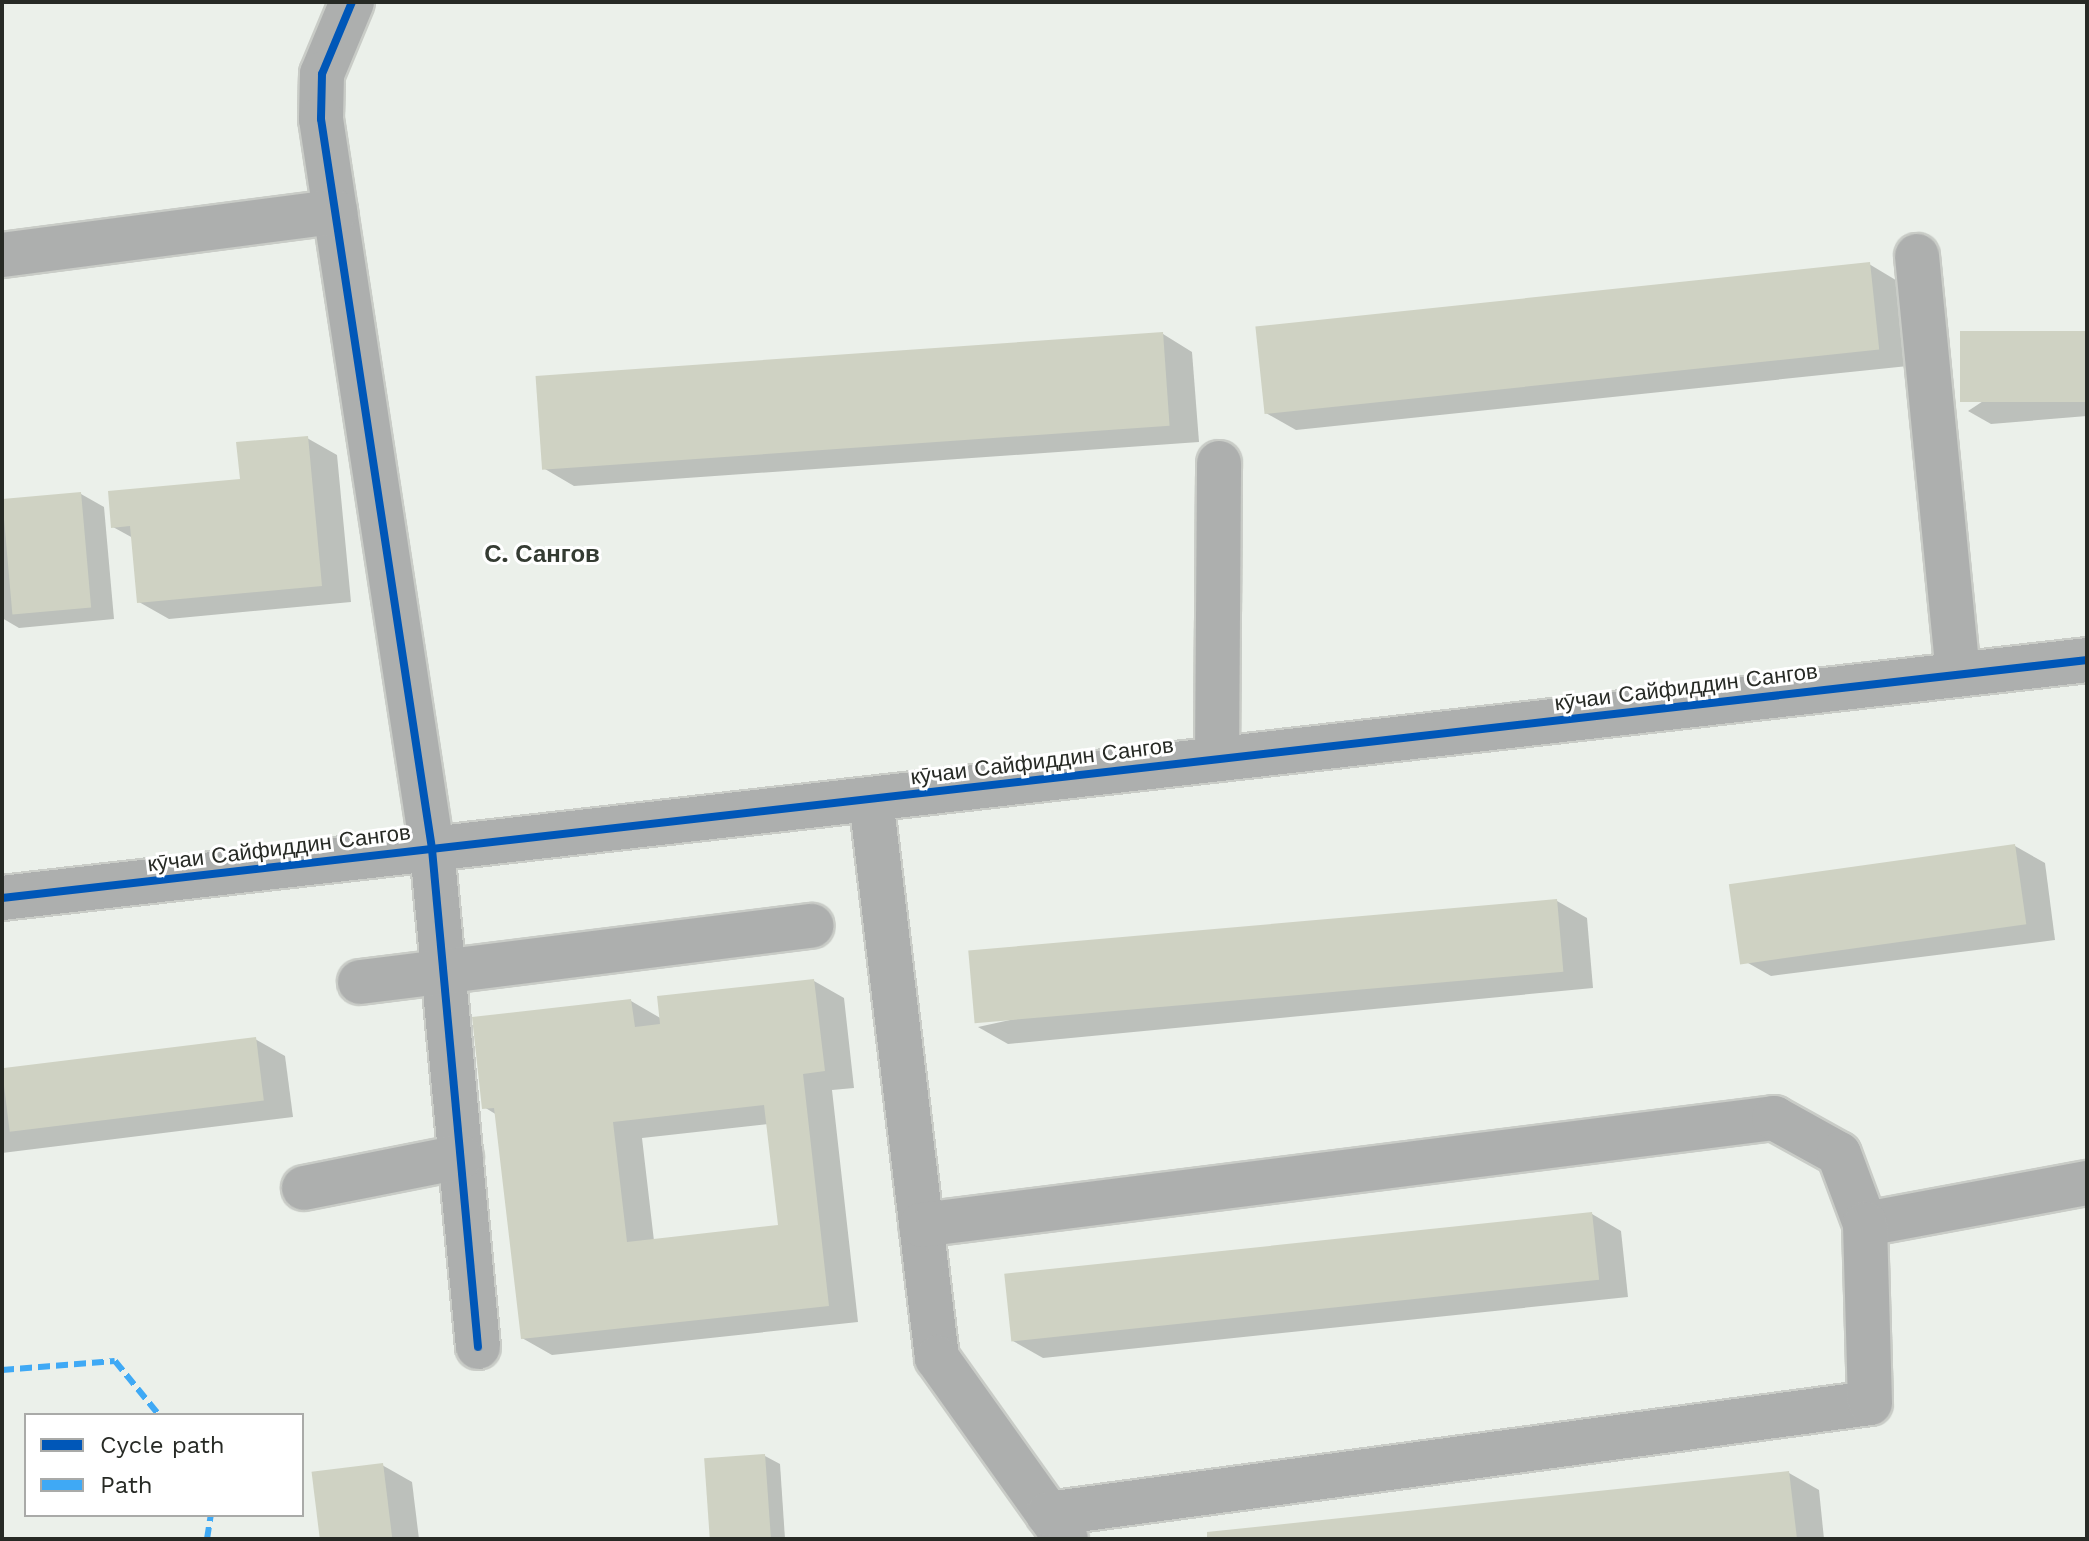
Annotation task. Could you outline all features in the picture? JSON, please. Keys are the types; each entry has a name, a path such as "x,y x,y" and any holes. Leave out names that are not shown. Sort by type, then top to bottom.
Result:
{"street":[{"path":"352,2 322,74 321,119 432,849 478,1347"},
{"path":"2,255 335,212"},
{"path":"1917,256 1958,674"},
{"path":"1217,759 1219,463"},
{"name":"кӯчаи Сайфиддин Сангов","path":"2,898 1958,674 2086,669"},
{"path":"871,799 921,1225 937,1358 1057,1526 1870,1403 1865,1224 1839,1154 1774,1118 921,1225"},
{"path":"360,982 444,976 812,926"},
{"path":"304,1188 461,1157"},
{"path":"1865,1224 2087,1183"}],"building":[{"path":"1870,262 1879,350 1265,414 1255,327"},
{"path":"1960,331 2087,331 2087,402 1960,402"},
{"path":"1163,332 1170,426 542,470 536,376"},
{"path":"308,436 322,586 137,603 130,526 111,528 108,491 240,479 236,442"},
{"path":"81,492 91,608 12,614 2,499"},
{"path":"2015,844 2026,924 1740,964 1729,884"},
{"path":"1557,899 1563,972 975,1023 968,951"},
{"path":"814,979 825,1071 803,1074 829,1306 521,1339 494,1108 482,1109 472,1017 631,999 635,1027 660,1024 657,996","holes":["764,1105 778,1225 627,1242 613,1122"]},
{"path":"256,1037 264,1101 10,1132 2,1068"},
{"path":"1592,1212 1599,1280 1011,1341 1004,1274"},
{"path":"765,1454 771,1539 710,1539 704,1458"},
{"path":"383,1463 392,1539 320,1539 312,1472"},
{"path":"1789,1471 1797,1539 1207,1539 1207,1532"}],"marked path":[{"path":"2,1370 115,1361 157,1413"},
{"path":"207,1539 211,1517"}],"cycle path":[{"path":"352,2 322,74 321,119 432,849 478,1347"},
{"path":"2,898 2087,660"}],"district":[{"name":"С. Сангов","path":"542,555"}]}
